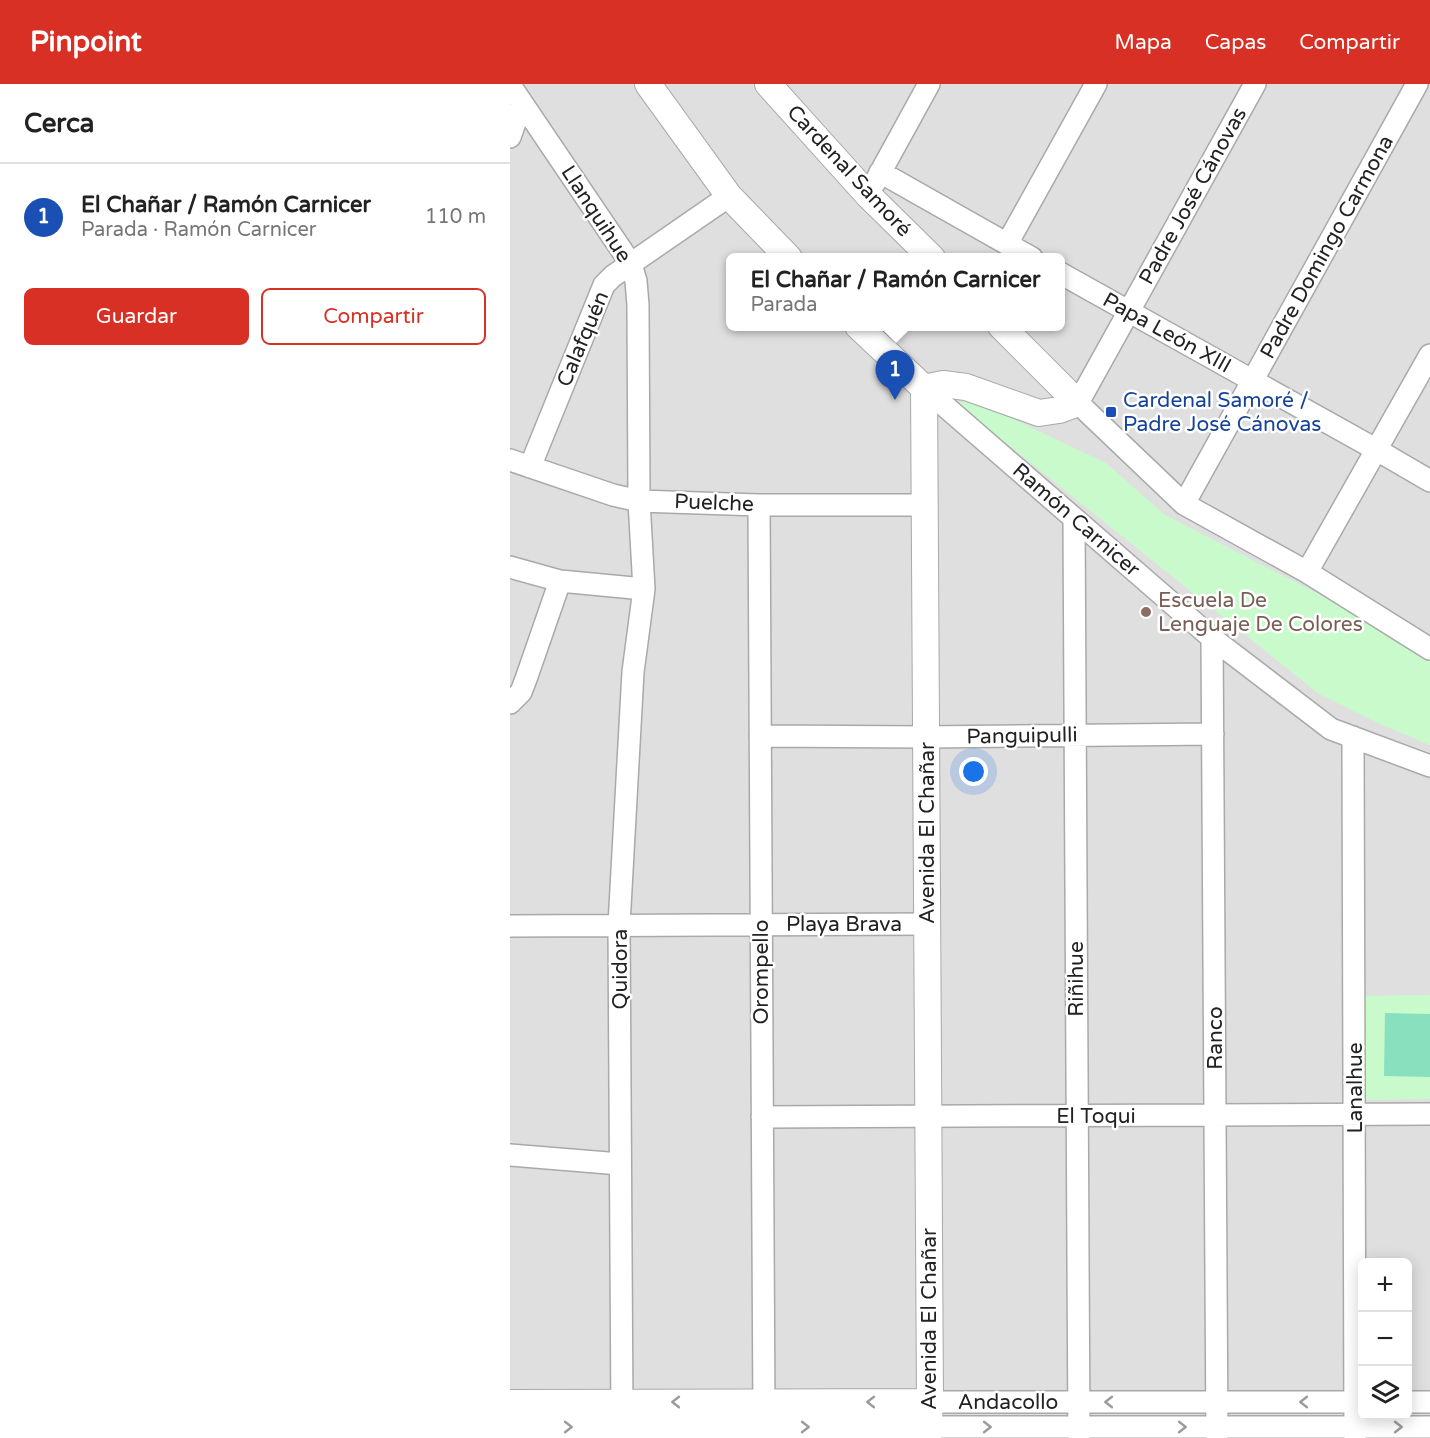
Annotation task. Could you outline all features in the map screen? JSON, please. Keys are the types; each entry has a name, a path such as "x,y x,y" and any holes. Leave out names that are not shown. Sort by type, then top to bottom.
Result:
{"street":[{"path":"648,84 729,196 784,253"},
{"name":"Cardenal Samoré","path":"768,84 868,195 927,253"},
{"path":"868,195 929,84"},
{"path":"1007,244 1096,84"},
{"name":"Padre José Cánovas","path":"1078,403 1255,84"},
{"name":"Padre Domingo Carmona","path":"1184,504 1419,87"},
{"path":"510,137 516,94"},
{"name":"Llanquihue","path":"516,94 631,264 636,281 638,305 639,501"},
{"path":"880,172 1023,253"},
{"name":"Calafquén","path":"530,467 604,285 613,276 729,196"},
{"name":"Papa León XIII","path":"1065,276 1430,481"},
{"name":"Ramón Carnicer","path":"862,331 924,388 1212,638 1331,729 1430,766"},
{"path":"1005,331 1184,504 1306,572 1430,649"},
{"path":"1306,572 1430,355"},
{"path":"924,388 943,384 966,387 1039,413 1059,410 1078,403"},
{"name":"Avenida El Chañar","path":"924,388 929,1422"},
{"name":"Puelche","path":"510,460 613,495 639,501 759,505 925,505"},
{"name":"Quidora","path":"622,1422 619,924 633,672 644,589 639,501"},
{"name":"Orompello","path":"759,505 764,1422"},
{"name":"Riñihue","path":"1074,519 1079,1432"},
{"path":"510,567 560,581 644,589"},
{"path":"510,703 521,692 560,581"},
{"name":"Ranco","path":"1212,638 1217,1432"},
{"name":"Panguipulli","path":"760,736 1213,734"},
{"name":"Lanalhue","path":"1353,737 1358,1366"},
{"name":"Playa Brava","path":"510,926 927,924"},
{"name":"El Toqui","path":"762,1117 1430,1114"},
{"path":"510,1155 620,1164"},
{"name":"Andacollo","path":"510,1402 622,1422"},
{"name":"Andacollo","path":"929,1422 1079,1402 1358,1402"},
{"path":"1412,1402 1430,1402"},
{"name":"Lanalhue","path":"1355,1432 1358,1410"},
{"name":"Andacollo","path":"510,1427 622,1422 929,1422 1079,1432 1355,1432 1430,1427"}],"shaded area":[{"path":"510,84 1430,84 1430,1438 510,1438"}],"green space":[{"path":"971,399 1106,463 1165,515 1430,651 1430,745 1382,725 1319,694 957,404"},
{"path":"1430,995 1430,1099 1364,1100 1364,996"},
{"path":"1385,1013 1430,1014 1430,1077 1384,1076"}],"place":[{"name":"El Chañar / Ramón Carnicer","path":"895,400"},
{"name":"Cardenal Samoré / Padre José Cánovas","path":"1111,412"},
{"name":"Escuela De Lenguaje De Colores","path":"1146,612"}]}
